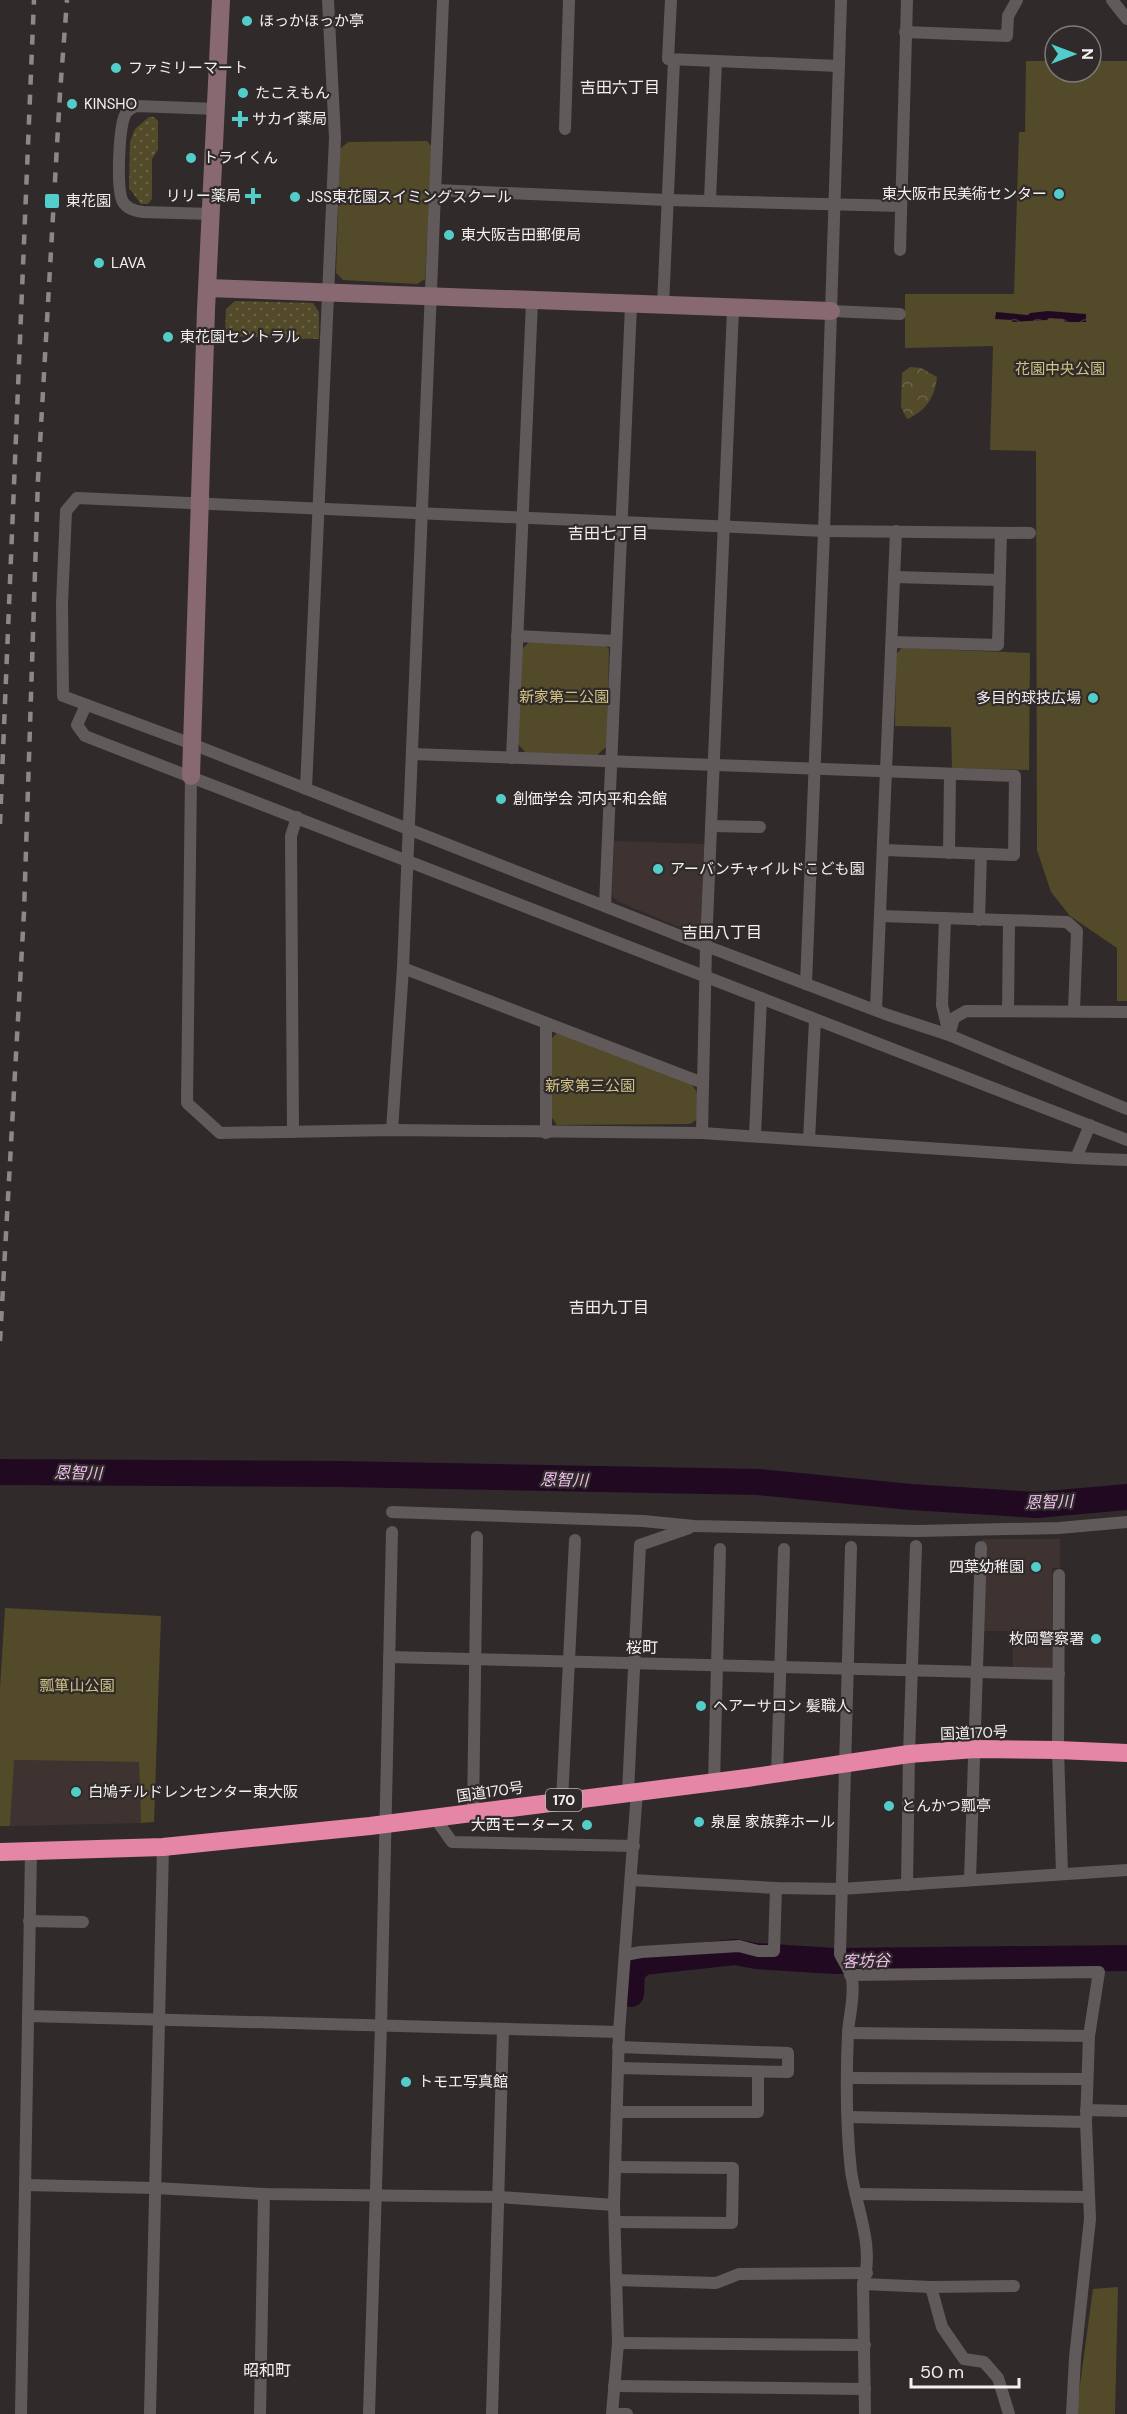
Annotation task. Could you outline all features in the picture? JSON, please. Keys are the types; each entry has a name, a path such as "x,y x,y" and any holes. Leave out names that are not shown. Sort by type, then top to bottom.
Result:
{"highway":[{"name":"国道170号","path":"0,1852 162,1848 435,1818 777,1774 909,1754 975,1749 1127,1753"}],"street":[{"path":"221,0 208,288 191,776 187,1103 220,1133 392,1130 702,1133 1127,1160"},
{"path":"306,789 334,138 328,0"},
{"path":"392,1130 403,968 443,0"},
{"path":"565,129 569,0"},
{"path":"671,0 668,59 839,66"},
{"path":"806,984 836,204 841,0"},
{"path":"900,250 907,0"},
{"path":"905,32 1007,36 1008,16 1017,0"},
{"path":"1112,0 1127,19"},
{"path":"663,306 674,60"},
{"path":"710,200 716,62"},
{"path":"212,214 143,212 132,210 124,204 119,191 121,134 126,111 136,106 217,109"},
{"path":"436,190 667,200 901,206"},
{"path":"208,288 532,302 900,314"},
{"path":"512,758 532,302"},
{"path":"605,906 631,305"},
{"path":"702,1133 706,946 733,309"},
{"path":"1030,533 824,531 77,498 66,511 62,604 63,696 192,744 706,946 949,1035 1127,1109"},
{"path":"876,1010 896,531"},
{"path":"891,642 998,645 1000,533"},
{"path":"894,577 999,580"},
{"path":"517,636 616,641"},
{"path":"86,705 77,725 85,736 1127,1140"},
{"path":"412,754 1016,776 1014,855 884,850"},
{"path":"949,853 950,774"},
{"path":"293,1132 291,836 297,817"},
{"path":"711,826 760,827"},
{"path":"979,920 981,854"},
{"path":"880,915 1067,922 1077,931 1074,1011"},
{"path":"945,918 942,1005 949,1035"},
{"path":"1008,1011 1009,921"},
{"path":"403,968 703,1083"},
{"path":"755,1136 761,998"},
{"path":"949,1035 954,1018 966,1011 1127,1012"},
{"path":"809,1140 815,1020"},
{"path":"546,1023 546,1133"},
{"path":"1076,1158 1090,1125"},
{"path":"392,1512 643,1521 694,1526 917,1531 1059,1528 1127,1522"},
{"path":"627,2414 612,2414 618,2343 614,2205 618,2047 634,1846 633,1663 640,1545 694,1526"},
{"path":"369,2414 381,2025 392,1532"},
{"path":"473,1812 477,1537"},
{"path":"562,1801 575,1540"},
{"path":"907,1885 916,1546"},
{"path":"851,1547 840,1954 850,1975 852,2002 848,2033 848,2117 851,2172 865,2236 865,2414"},
{"path":"970,1880 981,1547"},
{"path":"714,1782 720,1549"},
{"path":"777,1774 784,1549"},
{"path":"1059,1575 1058,1750 1062,1874"},
{"path":"388,1657 1059,1674"},
{"path":"1127,1753 1127,1760"},
{"path":"435,1818 452,1842 634,1846"},
{"path":"150,2414 162,1848"},
{"path":"21,2414 31,1852"},
{"path":"631,1880 841,1889 1127,1870"},
{"path":"625,1955 738,1946 758,1951 774,1951 776,1888"},
{"path":"29,1920 83,1922"},
{"path":"850,1975 1099,1972 1089,2036 1086,2116 1090,2219 1075,2358 1072,2414"},
{"path":"28,2016 619,2032"},
{"path":"492,2414 503,2030"},
{"path":"848,2033 1089,2036"},
{"path":"618,2047 788,2053 788,2072 618,2068"},
{"path":"617,2112 758,2112 758,2072"},
{"path":"848,2078 1087,2079"},
{"path":"848,2117 1086,2116 1127,2111"},
{"path":"615,2167 732,2168 732,2223 615,2222"},
{"path":"25,2185 155,2188 264,2194 499,2197 614,2205"},
{"path":"260,2414 264,2194"},
{"path":"856,2194 1088,2197"},
{"path":"616,2280 716,2283 739,2274 865,2278 931,2287 1014,2286"},
{"path":"931,2287 942,2327 964,2359 984,2362 998,2378 1009,2414"},
{"path":"618,2343 865,2345"},
{"path":"614,2386 865,2389"}],"shaded area":[{"name":"アーバンチャイルドこども園","path":"614,841 704,844 701,928 691,932 617,901 612,895"},
{"path":"982,1539 1060,1539 1060,1568 1052,1568 1052,1668 1013,1668 1013,1631 982,1631"},
{"name":"白鳩チルドレンセンター東大阪","path":"13,1760 139,1762 141,1823 10,1826"}],"green space":[{"name":"花園中央公園","path":"1026,61 1043,61 1043,84 1103,84 1103,61 1127,61 1127,1001 1117,1001 1117,948 1070,916 1051,892 1037,850 1036,451 990,450 993,346 905,348 905,294 1014,294 1019,132 1025,132"},
{"path":"149,117 154,117 158,121 158,150 152,159 152,199 148,204 141,204 129,188 130,142 135,129"},
{"path":"427,141 432,147 425,279 417,284 343,280 336,273 340,149 348,142"},
{"path":"235,301 313,303 319,312 319,339 225,336 226,309"},
{"path":"910,367 921,368 937,377 932,397 919,412 907,419 901,407 902,373"},
{"name":"新家第二公園","path":"529,642 604,644 609,649 607,746 597,755 526,753 518,744 521,650"},
{"path":"902,648 1030,653 1029,770 952,768 951,727 895,726 896,654"},
{"name":"新家第三公園","path":"558,1032 690,1082 701,1098 701,1117 690,1124 557,1125 550,1115 552,1038"},
{"name":"瓢箪山公園","path":"5,1608 161,1616 154,1822 141,1823 139,1762 14,1760 10,1826 0,1826 0,1688"},
{"path":"1118,2287 1115,2414 1076,2414 1093,2289"}],"water":[{"path":"1048,311 1086,314 1086,322 1065,322 1063,319 1049,318 1013,322 995,319 996,312 1028,315"}],"waterway":[{"name":"恩智川","path":"0,1472 341,1474 758,1482 911,1497 1037,1505 1127,1497"},
{"name":"客坊谷","path":"631,1994 632,1972 643,1962 735,1952 756,1956 834,1961 1127,1958"}],"railway":[{"path":"0,824 34,0"},
{"path":"0,1341 24,912 38,479 67,0"}],"place":[{"name":"ほっかほっか亭","path":"247,21"},
{"name":"ファミリーマート","path":"116,68"},
{"name":"たこえもん","path":"243,93"},
{"name":"KINSHO","path":"72,104"},
{"name":"サカイ薬局","path":"240,119"},
{"name":"トライくん","path":"191,158"},
{"name":"東大阪市民美術センター","path":"1059,194"},
{"name":"リリー薬局","path":"253,196"},
{"name":"JSS東花園スイミングスクール","path":"295,197"},
{"name":"東花園","path":"52,201"},
{"name":"東大阪吉田郵便局","path":"449,235"},
{"name":"LAVA","path":"99,263"},
{"name":"東花園セントラル","path":"168,337"},
{"name":"多目的球技広場","path":"1093,698"},
{"name":"創価学会 河内平和会館","path":"501,799"},
{"name":"アーバンチャイルドこども園","path":"658,869"},
{"name":"四葉幼稚園","path":"1036,1567"},
{"name":"枚岡警察署","path":"1096,1639"},
{"name":"ヘアーサロン 髪職人","path":"701,1706"},
{"name":"白鳩チルドレンセンター東大阪","path":"76,1792"},
{"name":"とんかつ瓢亭","path":"889,1806"},
{"name":"泉屋 家族葬ホール","path":"699,1822"},
{"name":"大西モータース","path":"587,1825"},
{"name":"トモエ写真館","path":"406,2082"}],"district":[{"name":"吉田六丁目","path":"620,87"},
{"name":"吉田七丁目","path":"608,533"},
{"name":"吉田八丁目","path":"722,932"},
{"name":"吉田九丁目","path":"609,1307"},
{"name":"桜町","path":"642,1647"},
{"name":"昭和町","path":"267,2370"}]}
